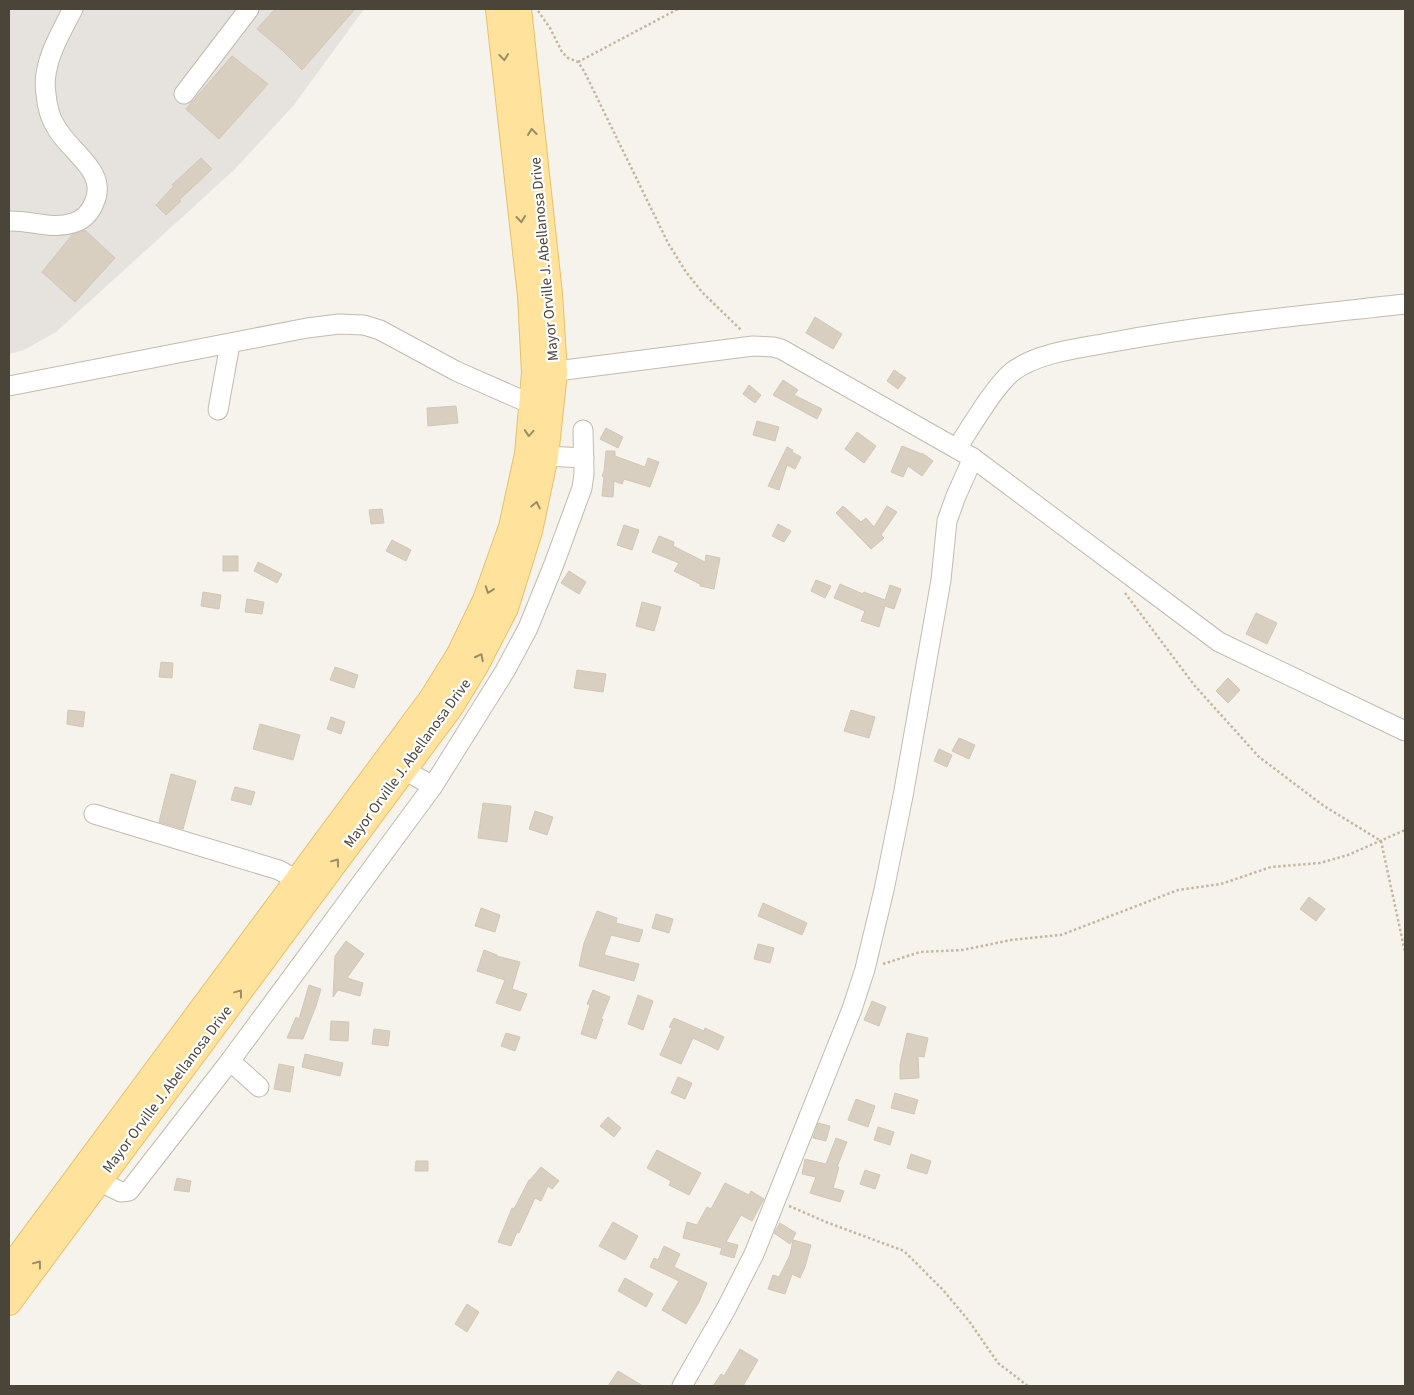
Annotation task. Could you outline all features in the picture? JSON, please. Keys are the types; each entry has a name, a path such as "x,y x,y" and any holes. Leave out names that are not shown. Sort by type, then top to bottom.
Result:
{"main road":[{"name":"Mayor Orville J. Abellanosa Drive","path":"9,1269 431,699 459,654 485,600 512,527 527,454 531,404 544,373 530,296 498,9"},
{"name":"Mayor Orville J. Abellanosa Drive","path":"9,1303 451,707 476,666 506,608 530,531 546,456 544,373 550,294 519,9"}],"street":[{"path":"9,221 20,220 52,226 73,223 90,213 98,195 95,175 79,154 64,140 55,126 45,92 46,72 56,41 73,9"},
{"path":"184,94 249,9"},
{"path":"956,448 1002,382 1023,365 1040,358 1077,348 1170,331 1405,304"},
{"path":"9,386 307,328 339,324 364,325 380,330 456,371 531,404"},
{"path":"218,410 230,344"},
{"path":"544,373 753,346 773,346 781,349 972,458 1219,642 1405,731"},
{"path":"99,1181 121,1192 129,1191 230,1061 433,786 505,671 528,628 582,488 584,474 583,430"},
{"path":"546,456 584,458"},
{"path":"682,1386 726,1309 754,1254 852,1009 865,969 884,890 903,796 941,580 948,521 972,458"},
{"path":"404,770 433,786"},
{"path":"94,814 279,870 297,880"},
{"path":"230,1061 259,1087"}],"path":[{"path":"535,9 550,28 562,52 568,58 578,62 584,71 668,243 686,272 702,292 744,333 753,346"},
{"path":"578,62 678,9"},
{"path":"1122,589 1195,686 1259,757 1324,806 1381,841 1405,952"},
{"path":"865,969 920,952 962,950 1011,940 1061,935 1178,890 1221,884 1271,867 1320,863 1348,855 1405,830"},
{"path":"776,1200 826,1222 904,1251 943,1290 969,1321 998,1363 1028,1386"}],"shaded area":[{"path":"9,9 364,9 294,105 234,170 56,332 24,350 9,354"}],"building":[{"path":"275,9 355,9 302,70 257,29"},
{"path":"232,56 268,84 219,139 186,109"},
{"path":"201,158 212,169 166,215 156,205 174,186 172,185"},
{"path":"85,230 115,258 75,302 42,272 72,235"},
{"path":"815,317 842,334 833,349 806,333"},
{"path":"894,370 906,378 898,389 887,381"},
{"path":"783,380 798,390 794,395 822,409 817,419 773,395"},
{"path":"749,385 761,395 755,403 743,394"},
{"path":"456,406 458,423 428,426 427,408"},
{"path":"757,421 779,427 775,441 753,435"},
{"path":"606,428 623,437 618,448 600,439"},
{"path":"857,432 876,446 864,463 845,449"},
{"path":"902,446 922,453 933,461 922,476 908,466 903,477 891,472"},
{"path":"787,447 801,457 795,469 787,465 779,490 768,486"},
{"path":"606,451 615,451 615,456 645,467 648,458 659,462 650,487 624,479 622,484 614,481 613,497 602,496 604,477 602,476"},
{"path":"843,506 861,522 866,518 874,527 887,506 897,512 881,535 884,538 871,549 836,513"},
{"path":"382,509 384,523 371,524 369,510"},
{"path":"778,524 791,531 784,542 772,536"},
{"path":"624,525 639,530 632,550 617,545"},
{"path":"659,536 674,542 673,546 705,562 706,555 720,558 714,589 700,586 700,584 674,571 679,563 652,552"},
{"path":"392,540 411,550 406,561 386,551"},
{"path":"223,556 238,556 238,571 223,571"},
{"path":"258,562 282,574 277,583 254,571"},
{"path":"569,571 586,582 579,594 561,583"},
{"path":"816,580 831,586 825,598 811,591"},
{"path":"840,584 863,594 864,592 885,600 890,585 901,589 894,609 885,606 879,627 861,621 865,611 834,598"},
{"path":"203,592 221,595 219,609 201,606"},
{"path":"247,599 264,602 262,614 245,612"},
{"path":"642,602 661,607 654,631 636,626"},
{"path":"1256,613 1277,623 1267,644 1246,634"},
{"path":"161,662 173,663 172,678 159,677"},
{"path":"335,667 358,675 354,688 330,680"},
{"path":"577,670 606,674 603,692 574,688"},
{"path":"1228,678 1240,690 1228,703 1216,691"},
{"path":"68,710 85,712 83,727 67,724"},
{"path":"851,710 875,717 869,738 844,731"},
{"path":"331,717 345,722 341,734 327,729"},
{"path":"260,724 300,735 293,760 253,749"},
{"path":"959,738 975,745 969,759 952,751"},
{"path":"939,749 952,755 947,767 934,761"},
{"path":"171,774 196,781 183,829 159,822"},
{"path":"235,787 255,792 251,805 231,800"},
{"path":"483,803 511,806 507,842 478,838"},
{"path":"535,811 553,817 547,835 529,829"},
{"path":"1309,897 1325,909 1316,921 1300,909"},
{"path":"763,903 807,923 802,935 758,916"},
{"path":"481,908 500,915 495,932 475,926"},
{"path":"597,911 617,918 616,923 643,930 639,942 611,935 604,955 639,964 634,981 579,966 584,943"},
{"path":"656,914 673,919 669,933 652,928"},
{"path":"346,941 364,954 347,978 363,983 360,996 338,990 333,997 335,956"},
{"path":"758,944 774,948 770,963 754,959"},
{"path":"484,950 497,956 520,962 512,989 527,994 520,1011 496,1003 505,980 477,971"},
{"path":"309,985 321,989 303,1039 287,1038 296,1017 299,1019"},
{"path":"593,990 610,997 601,1019 603,1019 596,1039 581,1034 590,1005 587,1004"},
{"path":"638,995 653,1001 643,1030 628,1024"},
{"path":"872,1001 886,1007 879,1026 864,1020"},
{"path":"674,1018 704,1031 705,1028 724,1037 718,1050 693,1038 681,1064 660,1055 672,1028 669,1027"},
{"path":"331,1021 349,1022 348,1041 330,1040"},
{"path":"374,1029 390,1031 388,1046 372,1044"},
{"path":"506,1033 520,1037 515,1051 501,1046"},
{"path":"907,1033 928,1038 924,1057 918,1056 919,1078 900,1079 900,1065"},
{"path":"305,1054 343,1063 340,1076 302,1067"},
{"path":"279,1064 294,1067 290,1092 274,1089"},
{"path":"678,1077 692,1083 685,1099 671,1093"},
{"path":"895,1093 918,1100 914,1114 891,1108"},
{"path":"856,1099 875,1106 868,1127 848,1120"},
{"path":"608,1117 621,1128 614,1137 600,1126"},
{"path":"818,1123 830,1126 826,1141 813,1138"},
{"path":"878,1127 894,1132 890,1145 874,1140"},
{"path":"836,1138 847,1142 837,1167 839,1167 833,1188 844,1191 840,1202 810,1193 816,1177 802,1174 805,1159 826,1164"},
{"path":"657,1150 701,1173 689,1195 669,1185 671,1181 647,1168"},
{"path":"911,1154 931,1161 927,1174 907,1168"},
{"path":"416,1161 428,1161 428,1171 415,1171"},
{"path":"541,1167 559,1181 552,1189 548,1186 541,1201 535,1198 511,1246 498,1242 512,1208 514,1209 529,1180"},
{"path":"865,1170 880,1175 875,1189 860,1184"},
{"path":"177,1178 191,1181 189,1192 174,1190"},
{"path":"725,1183 749,1195 751,1191 764,1199 752,1221 741,1215 726,1242 738,1245 734,1258 720,1254 722,1248 683,1238 687,1222 697,1225 707,1207 711,1209"},
{"path":"613,1222 638,1236 625,1260 599,1246"},
{"path":"780,1223 796,1233 790,1244 774,1233"},
{"path":"793,1240 811,1245 800,1278 792,1274 785,1294 768,1289 773,1275 779,1277 790,1255"},
{"path":"664,1246 680,1254 674,1267 707,1283 699,1302 686,1324 662,1310 679,1281 650,1267 654,1258 658,1260"},
{"path":"625,1278 653,1294 646,1307 618,1291"},
{"path":"467,1304 479,1312 467,1332 455,1324"},
{"path":"740,1349 758,1360 743,1386 713,1386 721,1374 724,1376"},
{"path":"618,1371 643,1386 608,1386"}]}
